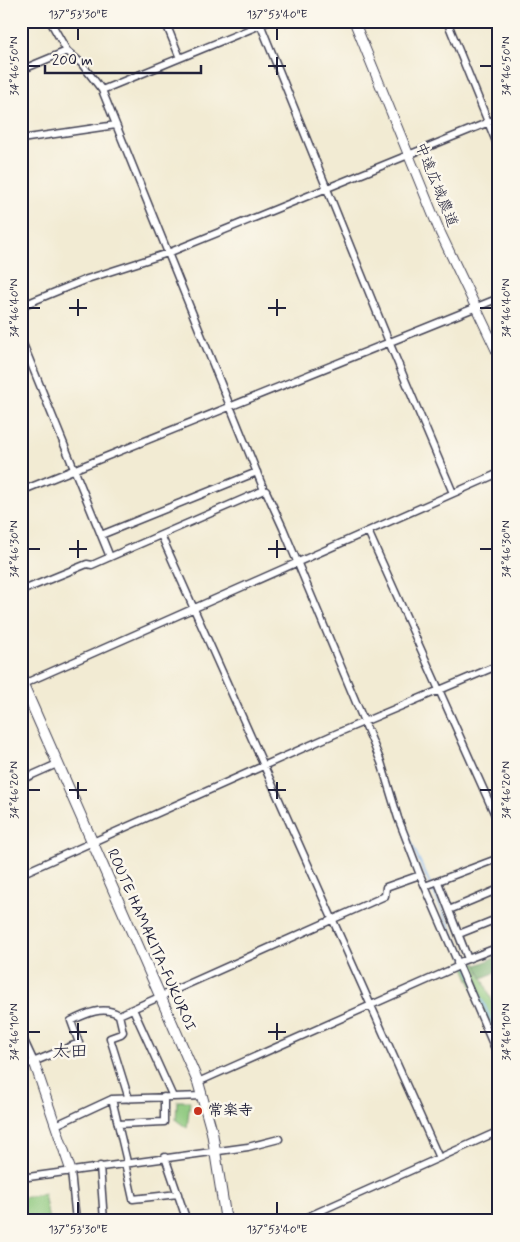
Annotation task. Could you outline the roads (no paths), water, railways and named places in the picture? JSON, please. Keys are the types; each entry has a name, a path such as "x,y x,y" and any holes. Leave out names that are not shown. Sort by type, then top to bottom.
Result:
{"main road":[{"name":"ROUTE HAMAKITA-FUKUROI","path":"22,683 198,1082 212,1132 226,1221"}],"street":[{"path":"50,21 67,51 81,63 102,90 264,490 381,762 398,818 420,875 499,1058"},
{"path":"165,21 180,58"},
{"path":"102,90 260,23 270,21"},
{"name":"中遠広域農道","path":"354,21 440,232 499,356"},
{"path":"447,21 499,149"},
{"path":"260,23 268,46 274,53 389,342 454,493"},
{"path":"21,70 67,51"},
{"path":"21,306 87,279 168,253 499,118"},
{"path":"21,139 116,125"},
{"path":"21,491 499,298"},
{"path":"21,339 110,557"},
{"path":"101,535 257,472"},
{"path":"22,683 499,473"},
{"path":"21,591 87,564 92,565 264,490"},
{"path":"368,531 499,824"},
{"path":"161,535 439,1158"},
{"path":"21,874 264,766 499,665"},
{"path":"21,780 57,764"},
{"path":"425,886 499,858"},
{"path":"119,1015 385,896 386,887 420,875"},
{"path":"438,882 468,959"},
{"path":"449,910 499,889"},
{"path":"459,934 499,918"},
{"path":"198,1082 371,1006 468,959 499,947"},
{"path":"134,1009 172,1097"},
{"path":"21,1068 79,1043 70,1021 88,1012 112,1011 119,1015 123,1032 110,1038 129,1099"},
{"path":"21,1034 34,1062 71,1171 76,1221"},
{"path":"56,1125 112,1098 202,1096"},
{"path":"118,1124 164,1122 164,1097"},
{"path":"112,1098 133,1199 178,1194"},
{"path":"298,1221 499,1131"},
{"path":"21,1178 126,1162 248,1147 279,1139"},
{"path":"165,1157 187,1221"},
{"path":"100,1166 104,1221"}],"waterway":[{"path":"396,797 413,847 464,958"},
{"path":"466,963 499,1039"},
{"path":"493,1221 499,1218"}],"place":[{"name":"常楽寺","path":"198,1111"}],"district":[{"name":"太田","path":"70,1052"}]}
